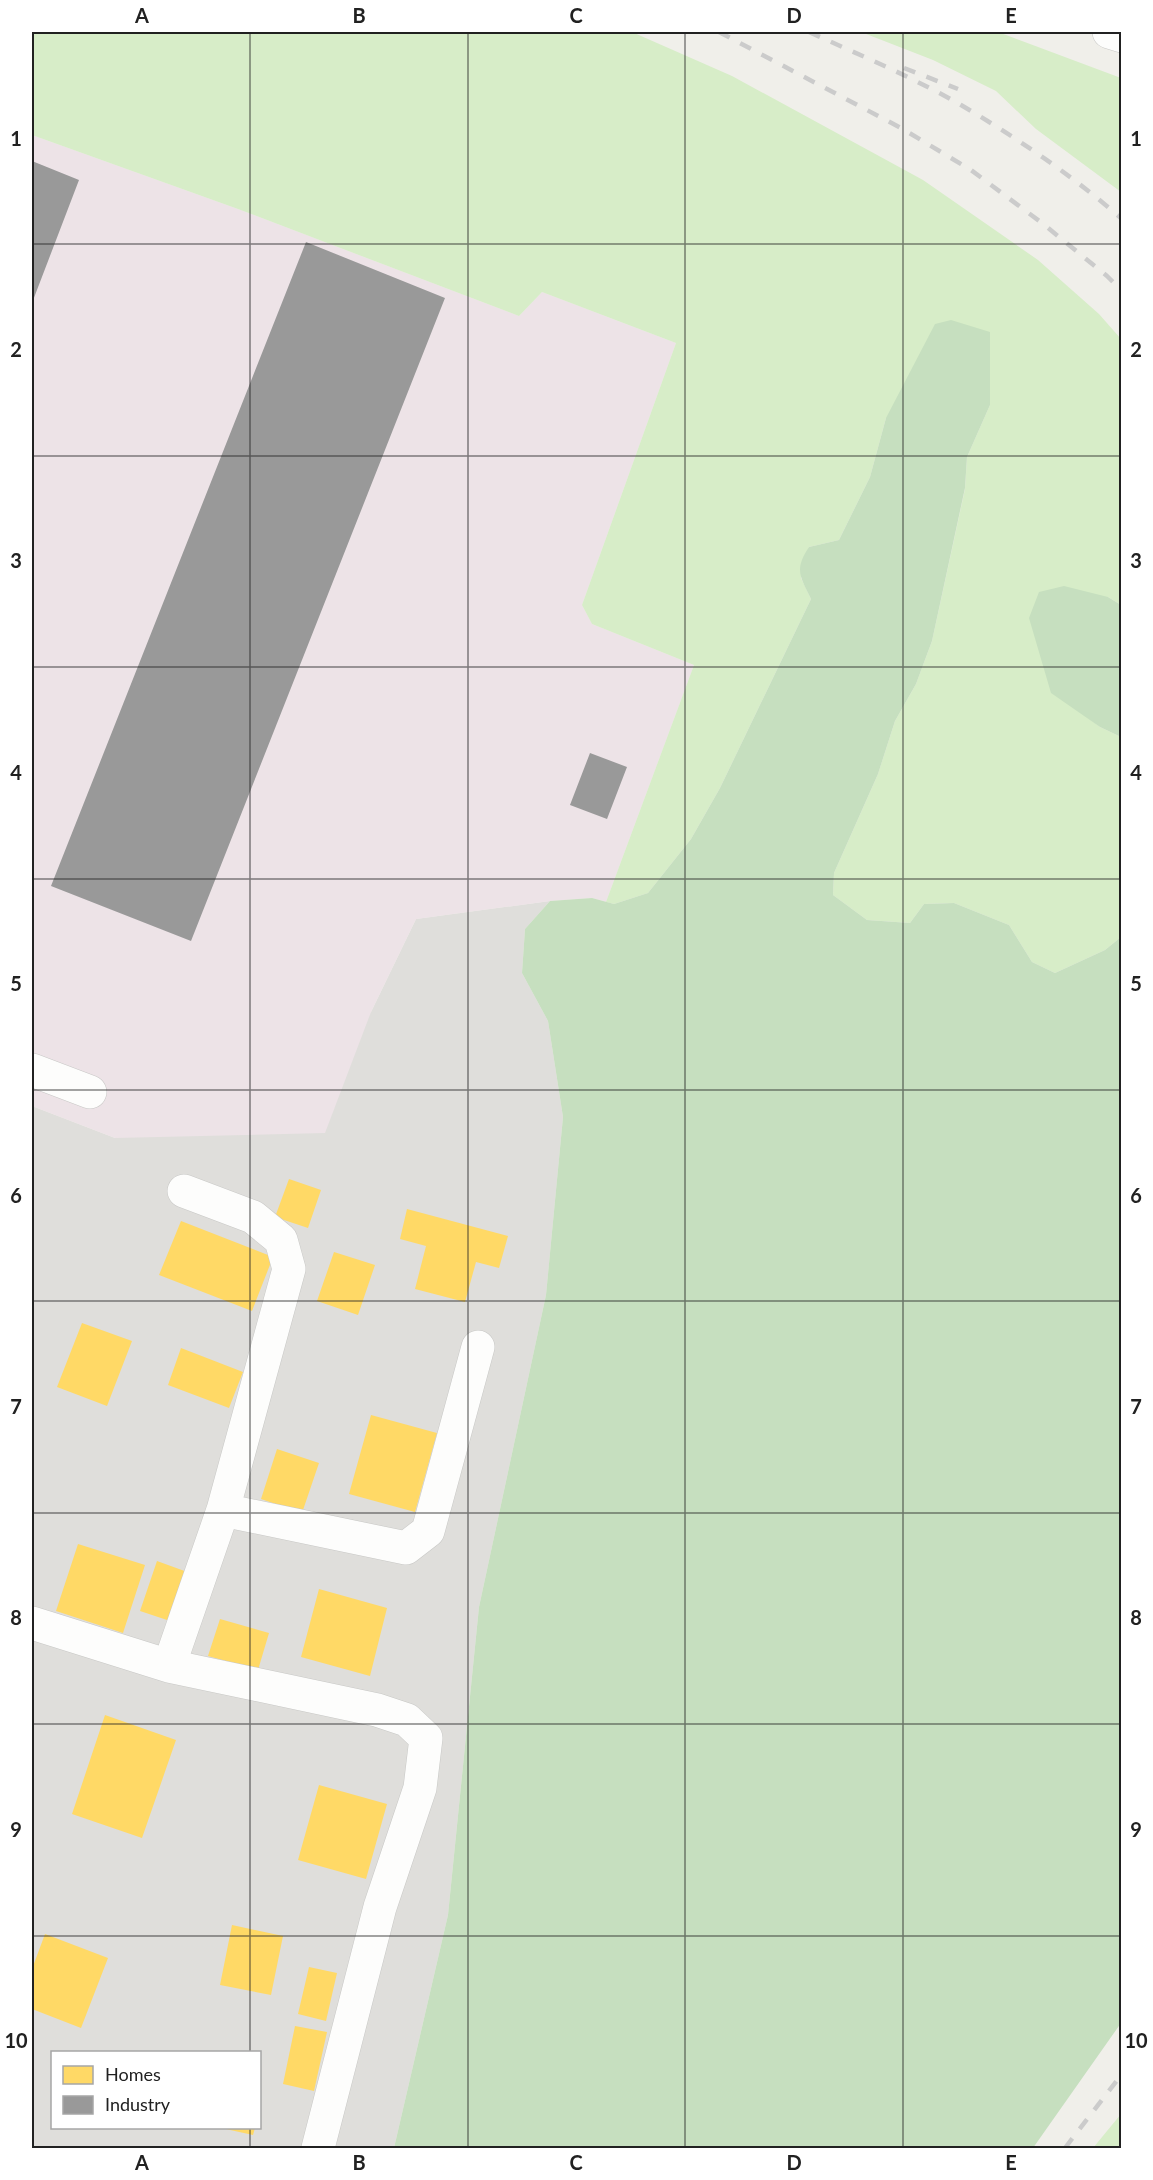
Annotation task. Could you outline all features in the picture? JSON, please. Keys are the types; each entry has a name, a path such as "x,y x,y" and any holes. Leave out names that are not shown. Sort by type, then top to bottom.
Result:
{"street":[{"path":"1109,32 1122,36"},
{"path":"32,1070 90,1092"},
{"path":"169,1666 223,1510 289,1269 281,1240 252,1216 184,1191"},
{"path":"223,1510 406,1548 428,1531 478,1347"},
{"path":"32,1623 169,1666 377,1710 407,1720 426,1738 420,1788 380,1907 318,2148"}],"shaded area":[{"path":"32,135 238,209 519,316 542,292 676,343 582,605 592,624 694,665 606,902 592,898 550,901 416,919 371,1012 325,1133 115,1138 32,1106"},
{"path":"550,901 525,929 522,973 548,1021 563,1117 546,1295 479,1607 448,1915 394,2148 32,2148 32,1106 115,1138 371,1012 416,919"}],"green space":[{"path":"32,32 632,32 732,76 923,180 1038,260 1099,314 1121,339 1121,605 1108,597 1078,710 1100,727 1121,737 1121,937 1105,950 1055,973 1032,962 1009,925 954,903 924,904 910,923 867,920 833,895 834,873 878,774 895,721 916,684 932,641 965,489 967,457 990,405 886,418 870,477 839,540 809,547 801,578 811,599 720,788 691,839 648,893 614,904 606,902 694,665 592,624 582,605 676,343 542,292 519,316 238,209 32,135"},
{"path":"861,32 998,32 1121,78 1121,192 1036,129 996,91 933,60"},
{"path":"951,320 990,332 990,405 967,457 965,488 932,641 916,684 895,721 878,774 834,873 833,895 867,920 910,923 924,904 954,903 1009,925 1032,962 1055,973 1105,950 1121,937 1121,2023 1033,2148 394,2148 448,1915 479,1607 546,1295 563,1117 548,1021 522,973 525,929 550,901 592,898 614,904 648,893 691,839 720,788 811,599 800,573 804,555 809,547 839,540 870,477 886,418 935,324"},
{"path":"1064,586 1108,597 1121,605 1121,737 1100,727 1051,693 1029,618 1039,592"},
{"path":"1121,2114 1121,2148 1093,2148"}],"building: Homes":[{"path":"289,1179 321,1190 308,1228 275,1217"},
{"path":"407,1209 508,1236 499,1268 476,1262 465,1302 415,1289 426,1246 400,1239"},
{"path":"181,1221 273,1257 252,1311 159,1275"},
{"path":"334,1252 375,1265 358,1315 317,1301"},
{"path":"82,1323 132,1341 107,1406 57,1387"},
{"path":"181,1348 243,1372 229,1408 168,1385"},
{"path":"371,1415 437,1433 415,1512 349,1494"},
{"path":"277,1449 319,1463 302,1513 261,1499"},
{"path":"78,1544 145,1565 123,1633 56,1611"},
{"path":"157,1561 190,1573 173,1622 140,1611"},
{"path":"319,1589 387,1608 370,1676 301,1657"},
{"path":"220,1619 269,1633 258,1670 208,1656"},
{"path":"105,1715 176,1740 142,1838 72,1814"},
{"path":"319,1785 387,1804 366,1879 298,1860"},
{"path":"232,1925 283,1936 271,1995 220,1985"},
{"path":"45,1934 108,1958 81,2028 32,2009 32,1969"},
{"path":"309,1967 337,1973 326,2021 298,2014"},
{"path":"295,2026 327,2032 314,2091 283,2084"},
{"path":"226,2129 255,2129 253,2135"}],"building: Industry":[{"path":"32,161 79,180 32,303"},
{"path":"306,242 445,298 191,941 51,886"},
{"path":"590,753 627,767 607,819 570,805"}],"railway":[{"path":"719,32 901,128 971,170 1042,223 1122,291"},
{"path":"809,32 905,76 961,105 1044,158 1122,219"},
{"path":"904,68 958,89"},
{"path":"1065,2148 1122,2074"}]}
